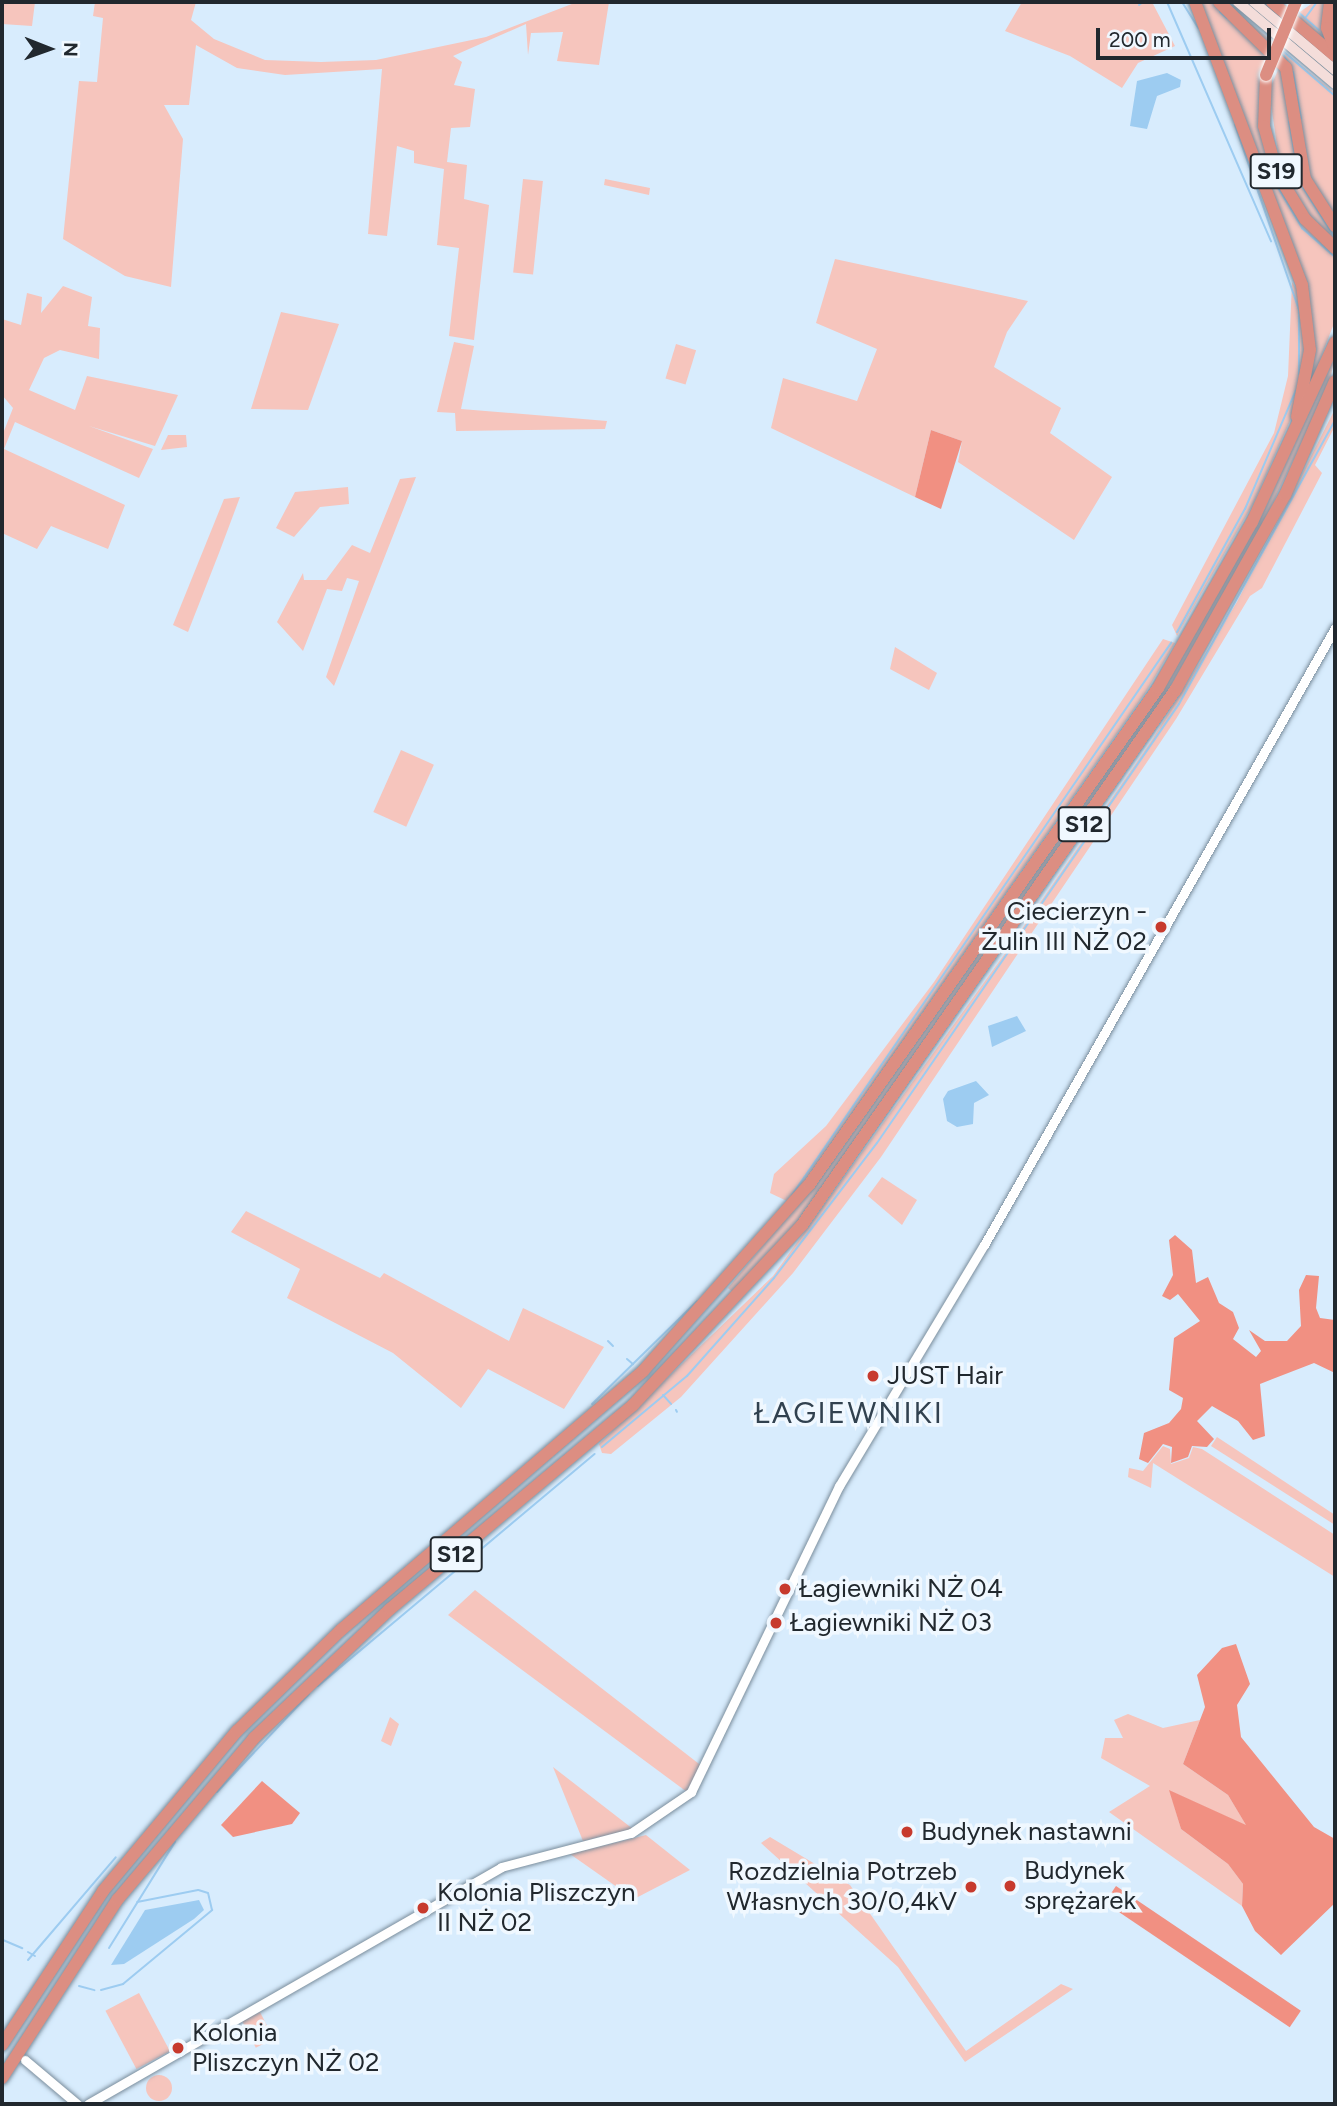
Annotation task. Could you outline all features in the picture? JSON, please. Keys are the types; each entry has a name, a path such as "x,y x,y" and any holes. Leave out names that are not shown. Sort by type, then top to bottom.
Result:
{"highway":[{"path":"1195,2 1306,301 1309,365 1289,449"},
{"path":"1219,2 1286,68 1305,179 1335,226"},
{"path":"1272,2 1335,56"},
{"name":"S19","path":"1296,2 1266,75 1264,125 1277,173 1305,219 1335,248"},
{"path":"1330,2 1327,28 1335,48"},
{"name":"S12","path":"2,2045 111,1880 237,1731 357,1615 619,1395 785,1216 1104,770 1207,606 1289,449 1335,342"},
{"name":"S12","path":"2,2078 118,1899 244,1748 356,1639 633,1405 802,1225 1176,689 1321,417 1335,380"},
{"path":"1321,417 1335,400"}],"main road":[{"path":"1238,2 1335,84"},
{"path":"1254,2 1335,70"}],"street":[{"path":"88,2104 501,1867 623,1836 691,1792 839,1486 984,1245 1335,628"},
{"path":"25,2060 77,2104"}],"shaded area":[{"path":"2,2 35,2 32,26 2,24"},
{"path":"95,2 196,2 191,20 214,39 265,60 321,62 376,60 486,37 577,2 609,2 599,65 557,61 563,32 531,33 528,55 526,24 453,56 462,62 454,85 475,89 470,127 451,128 447,162 467,165 464,199 489,205 474,340 449,336 459,248 437,245 444,169 414,163 414,151 397,146 387,236 368,234 382,69 285,75 237,68 196,45 189,105 164,105 183,139 171,287 125,276 63,239 79,81 97,82 103,18 93,16"},
{"path":"1022,2 1152,2 1175,46 1138,63 1122,88 1070,56 1005,31"},
{"path":"1199,2 1212,2 1266,53 1261,80 1273,174 1297,218 1335,253 1335,321 1312,380 1307,293"},
{"path":"1224,2 1335,93 1335,221 1309,179 1289,66"},
{"path":"1314,2 1325,2 1327,42 1294,16"},
{"path":"1280,65 1301,179 1335,231 1335,242 1309,218 1280,166 1269,91"},
{"path":"523,179 543,181 533,275 513,272"},
{"path":"605,179 650,188 649,195 604,185"},
{"path":"835,259 1028,301 1007,332 994,367 1061,408 1050,433 1112,477 1074,540 958,462 962,441 931,430 915,497 771,428 783,378 857,401 877,349 816,323"},
{"path":"1292,282 1302,298 1306,331 1298,403 1253,504 1177,636 1172,625 1274,433 1288,376"},
{"path":"63,286 92,297 88,326 100,328 99,359 60,350 44,358 29,390 75,410 87,376 178,395 155,446 89,426 153,449 139,478 15,422 4,449 125,505 108,549 51,526 37,549 2,533 2,436 13,408 2,395 2,319 21,325 27,293 42,297 41,313"},
{"path":"281,312 339,324 308,410 251,409"},
{"path":"454,342 474,346 461,409 607,421 605,429 456,431 455,413 437,412"},
{"path":"676,344 696,350 686,385 665,378"},
{"path":"1335,357 1329,384 1260,530 1161,702 848,1159 737,1296 728,1288 837,1156 1152,707 1257,526"},
{"path":"1335,409 1335,426 1315,465 1322,473 1262,588 1250,596 1176,719 881,1157 793,1273 681,1397 611,1454 602,1453 599,1444 773,1276 1006,952 1152,740 1237,602"},
{"path":"931,430 962,441 941,509 915,497"},
{"path":"168,435 186,435 187,447 161,450"},
{"path":"416,477 334,686 326,677 359,581 347,578 342,591 327,589 303,651 277,622 303,573 304,580 326,580 352,545 370,553 400,479"},
{"path":"348,487 349,504 320,507 294,537 276,528 295,492"},
{"path":"240,497 188,632 173,625 224,499"},
{"path":"1163,639 1175,643 1146,692 832,1142 789,1202 770,1193 774,1174 826,1126 934,982"},
{"path":"895,647 937,673 929,690 890,669"},
{"path":"401,750 434,765 406,827 373,812"},
{"path":"882,1177 917,1200 902,1225 868,1196"},
{"path":"246,1211 380,1278 384,1273 509,1341 523,1308 604,1347 564,1409 488,1369 461,1408 393,1353 287,1298 300,1269 231,1232"},
{"path":"1175,1235 1192,1250 1196,1283 1208,1277 1219,1303 1233,1312 1239,1328 1233,1339 1256,1357 1261,1351 1249,1330 1265,1341 1287,1341 1301,1326 1299,1290 1306,1275 1319,1276 1316,1308 1320,1318 1335,1320 1335,1373 1314,1363 1260,1384 1265,1436 1253,1440 1238,1421 1212,1406 1197,1421 1214,1439 1207,1447 1192,1446 1188,1457 1171,1463 1172,1447 1163,1444 1148,1463 1139,1459 1144,1433 1169,1423 1181,1409 1183,1398 1169,1390 1174,1338 1200,1321 1178,1294 1170,1300 1162,1296 1173,1275 1169,1240"},
{"path":"1217,1437 1335,1515 1335,1525 1211,1446"},
{"path":"1163,1446 1170,1449 1171,1464 1189,1458 1193,1447 1202,1449 1335,1535 1335,1577 1153,1463 1151,1488 1128,1477 1129,1468 1143,1471"},
{"path":"475,1590 703,1767 687,1792 448,1615"},
{"path":"1236,1644 1250,1684 1237,1705 1241,1737 1314,1827 1335,1839 1335,1903 1281,1955 1255,1931 1242,1906 1243,1884 1228,1864 1181,1829 1169,1790 1246,1825 1228,1795 1183,1764 1205,1707 1197,1675 1222,1648"},
{"path":"1128,1714 1163,1728 1200,1720 1183,1764 1228,1795 1247,1826 1170,1791 1181,1829 1228,1864 1243,1884 1242,1906 1109,1812 1150,1786 1101,1758 1105,1738 1123,1738 1114,1720"},
{"path":"390,1717 399,1724 391,1746 381,1741"},
{"path":"553,1767 633,1829 583,1841"},
{"path":"262,1781 300,1813 292,1824 233,1837 221,1825"},
{"path":"646,1835 690,1870 634,1899 570,1854"},
{"path":"770,1837 850,1885 966,2051 1061,1984 1073,1989 965,2062 898,1967 761,1843"},
{"path":"1116,1886 1301,2011 1290,2027 1105,1903"},
{"path":"139,1993 170,2051 136,2069 105,2011"},
{"path":"260,2012 274,2039 256,2048 242,2021"},
{"path":"159,2075 168,2079 172,2088 168,2097 159,2101 150,2097 146,2088 150,2079"}],"water":[{"path":"1167,73 1181,80 1180,87 1157,96 1147,129 1130,126 1137,81"},
{"path":"1017,1016 1026,1031 992,1047 988,1026"},
{"path":"976,1081 989,1095 974,1103 973,1124 957,1127 947,1121 943,1099 948,1091"},
{"path":"199,1900 204,1910 194,1919 124,1964 111,1965 145,1910"}],"waterway":[{"path":"1139,5 1143,2"},
{"path":"1167,2 1271,241"},
{"path":"1182,2 1198,28"},
{"path":"1306,17 1317,2"},
{"path":"1297,11 1319,30"},
{"path":"1220,12 1227,18"},
{"path":"1284,52 1335,96"},
{"path":"1282,53 1287,61"},
{"path":"1293,72 1301,118"},
{"path":"1289,122 1300,183 1335,238"},
{"path":"1235,125 1299,310 1299,374"},
{"path":"1267,169 1302,228 1335,257"},
{"path":"1177,632 1245,509 1296,390"},
{"path":"602,1447 687,1376 774,1278 877,1143 1179,704 1335,420"},
{"path":"792,1195 1171,643"},
{"path":"592,1404 697,1301"},
{"path":"608,1341 613,1346"},
{"path":"627,1359 633,1364"},
{"path":"663,1395 671,1404"},
{"path":"318,1686 594,1454"},
{"path":"217,1792 309,1694"},
{"path":"109,1948 175,1842"},
{"path":"28,1960 116,1857"},
{"path":"101,1990 123,1984 212,1910 208,1893 198,1890 137,1902"},
{"path":"3,1940 22,1948"},
{"path":"28,1952 35,1956"},
{"path":"79,1986 94,1990"}],"place":[{"name":"Ciecierzyn - Żulin III NŻ 02","path":"1161,927"},
{"name":"JUST Hair","path":"873,1376"},
{"name":"Łagiewniki NŻ 04","path":"785,1589"},
{"name":"Łagiewniki NŻ 03","path":"776,1623"},
{"name":"Budynek nastawni","path":"907,1832"},
{"name":"Budynek sprężarek","path":"1010,1886"},
{"name":"Rozdzielnia Potrzeb Własnych 30/0,4kV","path":"971,1887"},
{"name":"Kolonia Pliszczyn II NŻ 02","path":"423,1908"},
{"name":"Kolonia Pliszczyn NŻ 02","path":"178,2048"}],"district":[{"name":"ŁAGIEWNIKI","path":"849,1413"}]}
